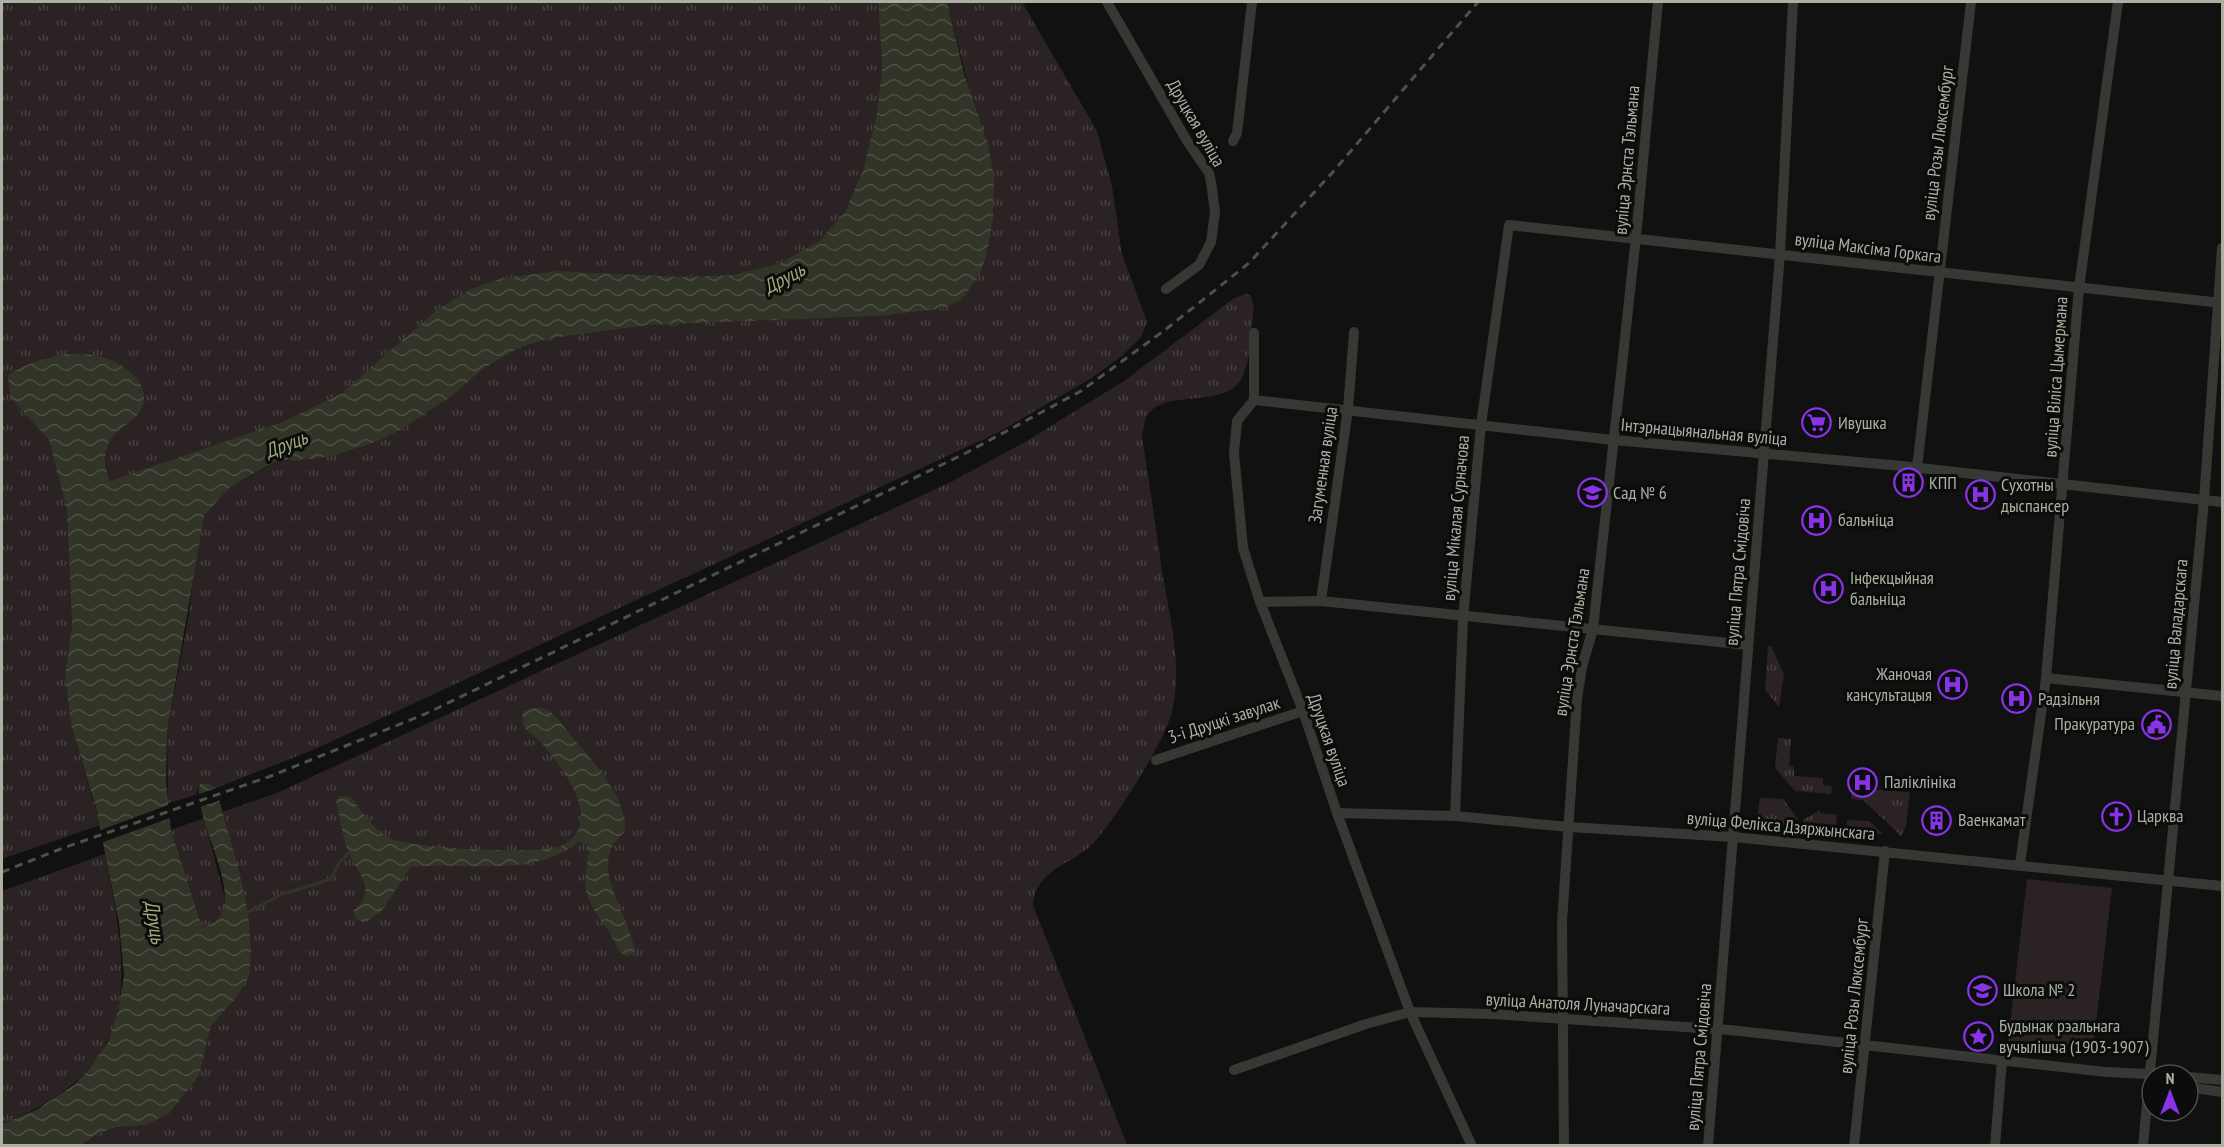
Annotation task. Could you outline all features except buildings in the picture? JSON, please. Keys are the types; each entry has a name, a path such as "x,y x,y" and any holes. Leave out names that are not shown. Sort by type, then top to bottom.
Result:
{"street":[{"name":"Друцкая вуліца","path":"1107,2 1187,141 1209,173 1211,182 1215,212 1211,242 1199,265 1166,289"},
{"path":"1233,141 1237,133 1252,2"},
{"name":"вуліца Эрнста Тэльмана","path":"1564,1146 1565,1018 1562,923 1577,699 1582,668 1593,629 1636,237 1658,2"},
{"name":"вуліца Пятра Смідовіча","path":"1708,1146 1780,254 1793,2"},
{"name":"вуліца Розы Люксембург","path":"1917,468 1971,2"},
{"name":"вуліца Віліса Цымермана","path":"2020,864 2046,678 2079,288 2118,2"},
{"name":"вуліца Максіма Горкага","path":"1509,225 1636,237 1939,274 2220,302"},
{"name":"вуліца Мікалая Сурначова","path":"1455,816 1463,618 1481,424 1509,225"},
{"name":"вуліца Валадарскага","path":"2151,1063 2204,500 2223,249"},
{"name":"Загуменная вуліца","path":"1321,601 1348,409 1354,332"},
{"path":"1254,333 1254,400"},
{"name":"Друцкая вуліца","path":"1254,400 1237,421 1234,453 1243,548 1260,602 1303,711 1337,813 1410,1012 1472,1146"},
{"name":"Інтэрнацыянальная вуліца","path":"1254,400 1614,440 1917,468 2223,502"},
{"path":"1260,602 1321,601 1463,618 1748,645"},
{"path":"2046,678 2223,696"},
{"name":"3-і Друцкі завулак","path":"1156,760 1303,711"},
{"name":"вуліца Фелікса Дзяржынскага","path":"1337,813 1455,816 1569,827 1733,837 1885,850 2223,886"},
{"name":"вуліца Розы Люксембург","path":"1854,1146 1885,850"},
{"name":"вуліца Анатоля Луначарскага","path":"1234,1070 1385,1018 1410,1012 1565,1018 1719,1029 2140,1077"},
{"path":"1995,1146 2002,1060"},
{"path":"2200,1078 2223,1080"},
{"path":"2200,1089 2223,1092"},
{"name":"вуліца Валадарскага","path":"2143,1146 2145,1123"}],"green space":[{"path":"2,2 878,2 882,65 877,113 864,167 845,212 819,241 780,263 733,275 686,277 557,271 502,278 473,288 342,393 282,422 110,481 106,448 120,428 139,413 93,354 45,358 11,397 49,440 67,510 72,626 65,676 71,725 100,825 2,859"},
{"path":"947,2 1022,2 1097,131 1112,186 1122,254 1147,322 1141,337 1123,355 1090,379 999,432 313,750 216,788 208,783 200,784 196,795 168,803 167,732 188,619 197,549 204,516 229,488 280,460 333,456 379,441 404,428 452,396 483,369 517,349 546,339 649,325 882,316 945,308 961,300 987,253 993,220 974,107"},
{"path":"1245,294 1250,295 1254,306 1251,341 1243,375 1235,386 1223,393 1166,403 1154,408 1146,418 1142,437 1175,648 1176,687 1168,724 1144,771 1107,826 1087,849 1045,878 1035,894 1033,905 1127,1145 82,1146 100,1133 117,1127 146,1125 169,1114 199,1076 211,1026 235,999 248,912 223,812 279,792 951,482 1025,442 1124,381 1233,299"},
{"path":"1768,646 1771,646 1784,674 1779,707 1765,690"},
{"path":"1778,738 1791,739 1789,766 1794,767 1794,776 1823,778 1823,785 1832,786 1831,794 1795,791 1775,768"},
{"path":"1851,788 1910,792 1906,826 1901,836 1863,800 1851,799"},
{"path":"1760,798 1783,799 1798,819 1782,828 1756,826"},
{"path":"1820,810 1820,813 1837,815 1836,828 1807,826 1803,820"},
{"path":"204,818 227,906 218,921 202,927 171,830"},
{"path":"1847,820 1869,821 1883,834 1847,832"},
{"path":"105,854 120,943 121,982 116,1016 104,1048 82,1076 48,1101 2,1124 2,891"},
{"path":"2027,879 2112,888 2093,1049 2008,1042"}],"water":[{"name":"Друць","path":"878,2 947,2 964,73 988,144 994,177 993,220 987,253 980,274 961,300 945,308 882,316 649,325 546,339 517,349 483,369 452,396 404,428 379,441 333,456 280,460 229,488 204,516 167,732 166,780 171,830 202,927 218,919 225,905 219,864 199,799 200,784 208,783 216,788 248,912 251,951 249,977 235,999 211,1026 199,1076 169,1114 146,1125 117,1127 100,1133 82,1145 2,1146 2,1124 36,1110 74,1085 89,1069 108,1042 118,1011 124,975 119,923 96,808 71,725 65,676 72,626 67,510 49,440 10,397 8,375 37,361 70,354 87,354 118,363 134,375 143,389 142,407 137,415 112,438 107,448 106,462 110,481 282,422 342,393 437,310 473,288 502,278 557,271 686,277 732,275 780,263 819,241 845,212 864,167 877,113 882,65"},
{"path":"534,708 548,710 558,720 599,769 622,808 625,821 624,833 613,846 608,860 609,875 632,938 635,953 627,956 619,952 613,938 591,904 585,884 588,845 579,841 562,853 521,864 411,867 380,913 364,923 355,918 353,911 361,903 366,889 345,841 336,802 339,796 349,796 381,832 395,840 408,843 480,850 531,850 563,845 574,837 580,825 581,815 575,792 562,769 540,741 528,731 522,719 523,712"}],"pier":[{"path":"219,787 223,799 197,808 194,796"},
{"path":"171,804 173,817 100,843 98,831"}],"waterway":[{"path":"246,913 283,894 331,879 339,863 349,853"}],"railway":[{"path":"2,872 63,848 271,776 425,714 962,455 1081,391 1165,330 1249,263 1332,173 1478,2"}],"place":[{"name":"Ивушка","path":"1817,423"},
{"name":"КПП","path":"1908,483"},
{"name":"Сад № 6","path":"1592,493"},
{"name":"Сухотны дыспансер","path":"1980,495"},
{"name":"бальніца","path":"1817,520"},
{"name":"Інфекцыйная бальніца","path":"1829,588"},
{"name":"Жаночая кансультацыя","path":"1953,684"},
{"name":"Радзільня","path":"2017,699"},
{"name":"Пракуратура","path":"2156,724"},
{"name":"Паліклініка","path":"1863,782"},
{"name":"Царква","path":"2116,816"},
{"name":"Ваенкамат","path":"1937,820"},
{"name":"Школа № 2","path":"1982,990"},
{"name":"Будынак рэальнага вучылішча (1903-1907)","path":"1978,1036"}]}
